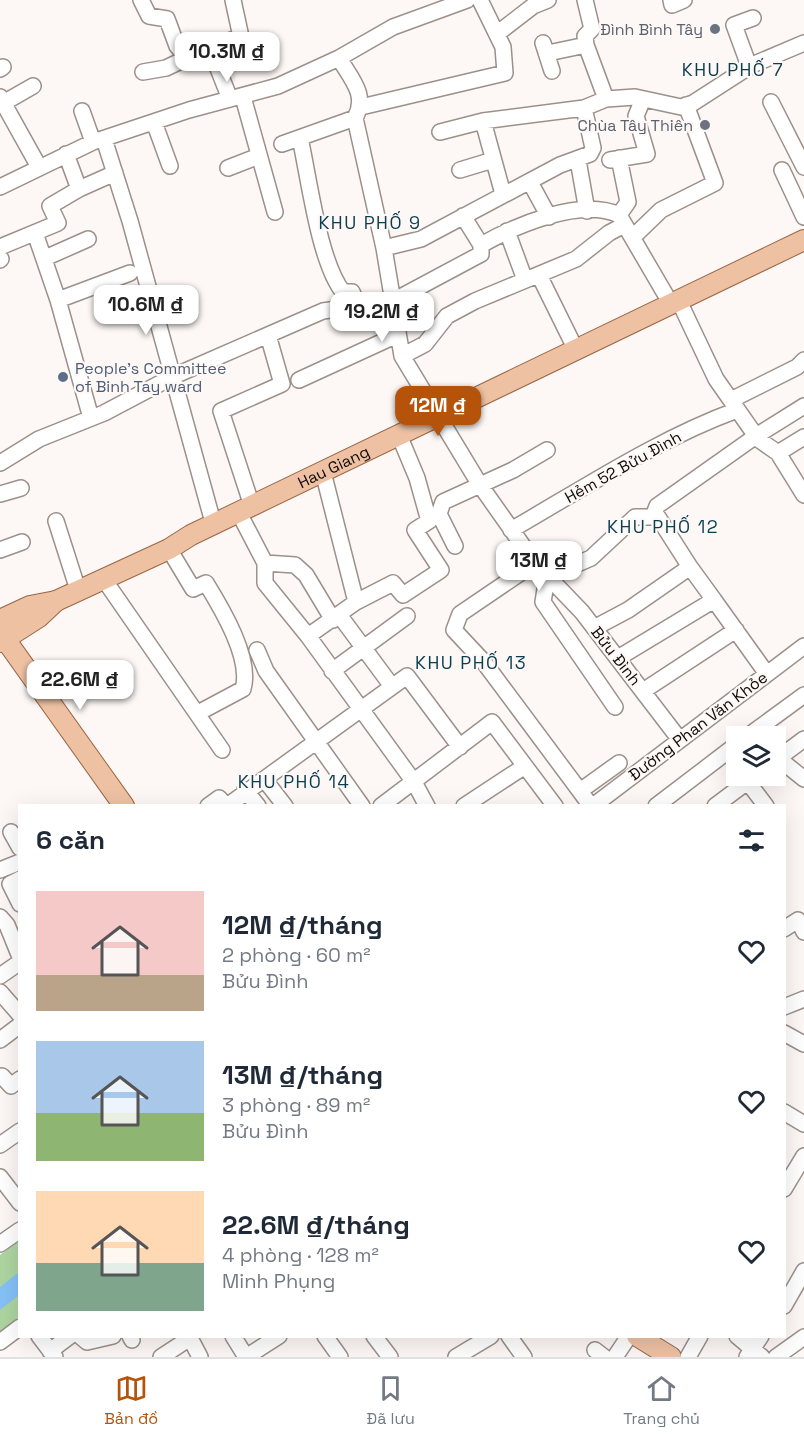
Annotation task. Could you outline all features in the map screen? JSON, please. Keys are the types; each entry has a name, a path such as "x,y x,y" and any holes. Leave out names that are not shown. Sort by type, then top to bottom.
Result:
{"main road":[{"name":"Hau Giang","path":"1,633 30,606 56,601 169,549 245,509 804,240"},
{"path":"1,633 123,804"},
{"path":"640,1338 671,1357"}],"street":[{"path":"141,0 149,16 167,19 177,46 187,58"},
{"path":"215,61 231,40 241,37 232,0"},
{"path":"0,187 66,154 99,141 154,122 287,83 339,58 393,27 467,0"},
{"path":"282,144 358,112 506,73 503,47 480,0"},
{"path":"498,33 533,6 548,0"},
{"path":"585,0 592,29 585,36 586,45 606,99"},
{"path":"749,66 734,25 753,18"},
{"path":"440,132 483,121 584,108 606,99 643,99 681,107 772,54 804,43"},
{"path":"552,72 546,48 586,45"},
{"path":"143,72 166,68 187,58 215,61"},
{"name":"Bửu Đình","path":"339,58 361,98 358,112 402,356 437,417 511,530 535,563 594,628 680,740"},
{"path":"215,61 237,98 259,156 275,212"},
{"path":"33,86 1,102 39,167"},
{"path":"625,226 628,202 614,159 647,154 636,116 643,99"},
{"path":"771,102 804,167"},
{"path":"402,356 425,344 447,316 475,301 576,260 609,233 715,183 686,105"},
{"path":"384,248 421,239 560,165 590,154 593,148 584,108"},
{"path":"82,111 115,172 214,525"},
{"path":"483,121 503,194"},
{"path":"154,122 170,166"},
{"path":"300,138 319,226 335,282 343,292 352,292 359,307"},
{"path":"66,154 79,189"},
{"path":"228,168 259,156"},
{"path":"460,170 493,160"},
{"path":"578,160 587,211"},
{"path":"782,170 804,217"},
{"path":"0,255 35,233 58,223 50,206 115,172"},
{"path":"530,182 549,217"},
{"path":"0,463 39,439 92,418 174,376 323,311 393,302 507,231 530,221 576,210 587,211 625,226 675,303 716,379 756,436 778,453 804,495"},
{"path":"464,216 481,249"},
{"path":"507,231 532,278 576,350"},
{"path":"35,233 58,300 92,418"},
{"path":"45,258 88,239"},
{"path":"58,300 130,273"},
{"path":"268,335 282,384 221,411 245,509 265,563 265,584 308,636 414,782 426,804"},
{"path":"299,380 397,335"},
{"name":"Hẻm 52 Bửu Đình","path":"511,530 734,405 797,367 804,360"},
{"path":"652,517 657,506 756,436 804,406"},
{"path":"308,636 337,618 356,602 393,583 403,595 441,570 415,530 429,521 417,478 399,435"},
{"path":"778,453 804,437"},
{"path":"455,546 439,514 443,502 547,450"},
{"path":"323,472 356,602"},
{"path":"0,494 21,488"},
{"path":"547,577 591,558 635,517 658,517 690,567 767,674"},
{"path":"56,521 78,590"},
{"path":"0,550 22,542"},
{"path":"169,549 193,589 206,583 221,607 234,637 246,679 243,689 198,713"},
{"path":"265,563 295,565 306,575 391,685"},
{"path":"535,563 460,614 454,630 483,661 590,804"},
{"path":"594,628 628,609 690,567"},
{"name":"Bửu Đình","path":"547,577 543,602 615,707"},
{"path":"103,578 222,750"},
{"path":"618,658 714,600"},
{"path":"332,671 407,616"},
{"path":"643,691 736,630"},
{"name":"Đường Phan Văn Khỏe","path":"595,804 804,646"},
{"path":"256,650 266,671 361,804"},
{"path":"228,804 406,676 460,747"},
{"path":"762,726 804,695"},
{"path":"384,804 492,722 554,804"},
{"path":"786,752 804,739"},
{"path":"659,804 726,753"},
{"path":"580,791 619,763"},
{"path":"467,804 525,766"},
{"path":"786,766 804,779"},
{"path":"264,779 283,804"},
{"path":"718,804 741,786"},
{"path":"755,786 765,804"},
{"path":"246,790 256,804"},
{"path":"211,804 219,798 224,804"},
{"path":"10,832 18,845"},
{"path":"0,869 18,863"},
{"path":"15,881 18,898"},
{"path":"0,909 18,904"},
{"path":"18,905 4,921 18,954"},
{"path":"786,927 798,920 804,932"},
{"path":"0,976 18,961"},
{"path":"0,992 18,1013"},
{"path":"786,1006 804,999"},
{"path":"0,1040 18,1026"},
{"path":"786,1034 804,1044"},
{"path":"786,1113 804,1124"},
{"path":"0,1145 18,1133"},
{"path":"786,1187 800,1174 804,1156 801,1148 804,1143"},
{"path":"0,1177 18,1200"},
{"path":"0,1244 18,1231"},
{"path":"786,1303 804,1272"},
{"path":"0,1342 18,1328"},
{"path":"776,1357 804,1337"},
{"path":"41,1338 53,1354 68,1338"},
{"path":"82,1338 87,1342 104,1338"},
{"path":"161,1357 188,1338"},
{"path":"190,1338 200,1357"},
{"path":"235,1338 246,1357 276,1338"},
{"path":"327,1338 340,1357"},
{"path":"456,1357 488,1338"},
{"path":"510,1338 524,1357"},
{"path":"615,1357 628,1338"},
{"path":"688,1357 699,1338"},
{"path":"740,1338 756,1350"},
{"path":"376,1339 390,1357"}],"green space":[{"path":"18,1242 18,1318 0,1332 0,1255"}],"water":[{"path":"18,1273 18,1296 0,1310 0,1287"}],"place":[{"name":"Đình Bình Tây","path":"715,29"},
{"name":"Chùa Tây Thiên","path":"705,125"},
{"name":"People's Committee of Binh Tay ward","path":"63,377"}],"district":[{"name":"KHU PHỐ 7","path":"733,69"},
{"name":"KHU PHỐ 9","path":"370,222"},
{"name":"KHU PHỐ 12","path":"663,526"},
{"name":"KHU PHỐ 13","path":"471,662"},
{"name":"KHU PHỐ 14","path":"294,781"}]}
